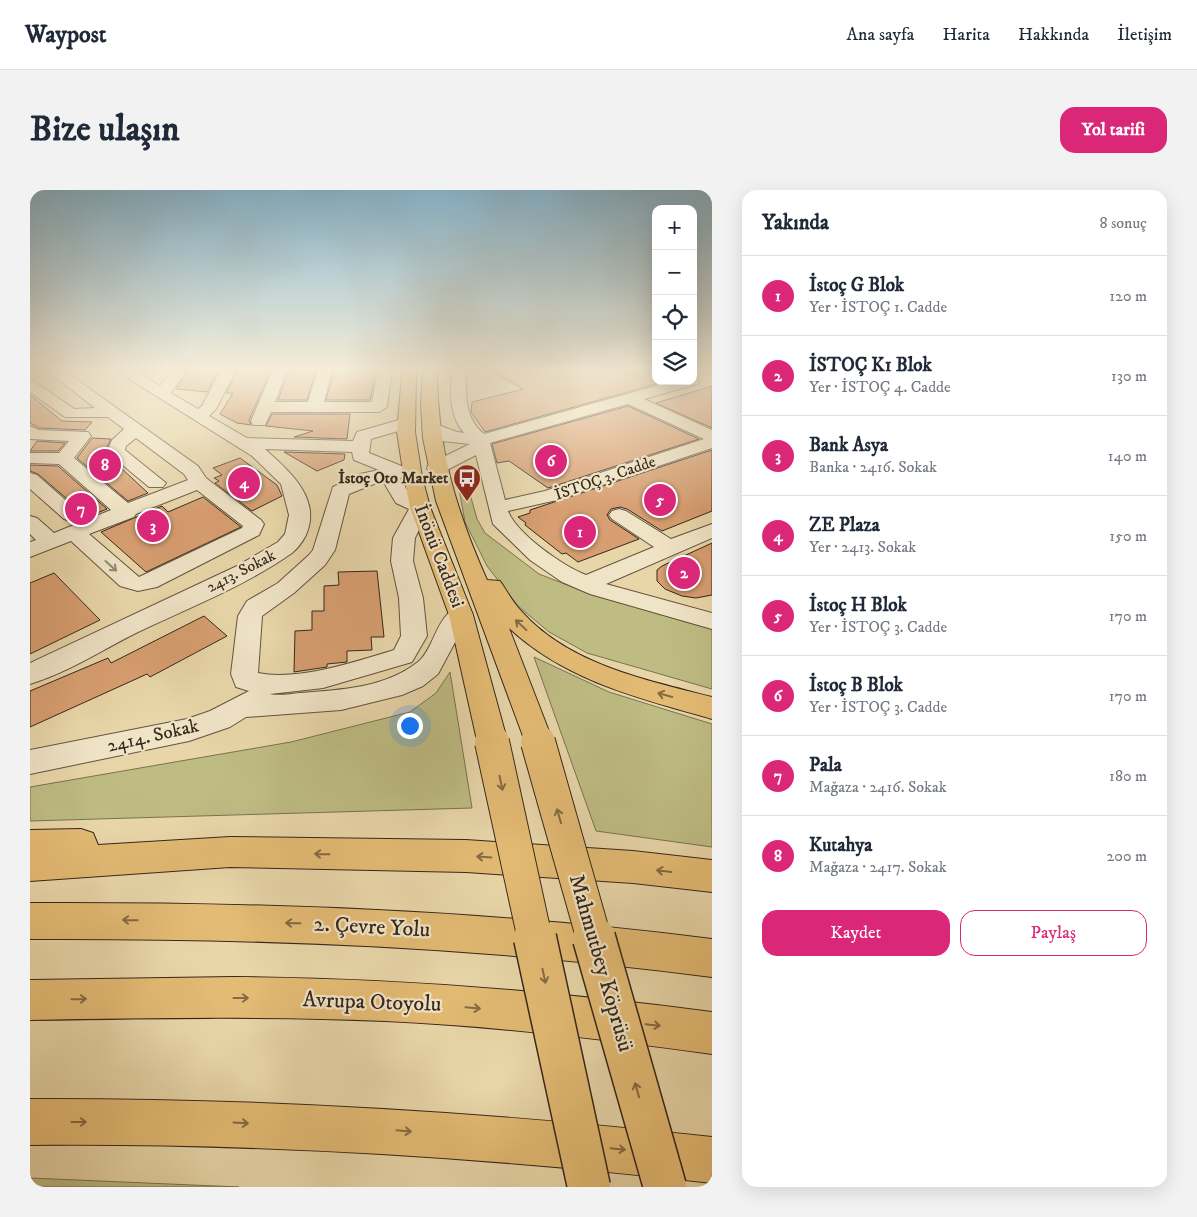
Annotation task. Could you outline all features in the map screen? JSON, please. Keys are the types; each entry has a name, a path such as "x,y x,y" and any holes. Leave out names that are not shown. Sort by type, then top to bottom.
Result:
{"highway":[{"name":"İnönü Caddesi","path":"406,417 407,452 420,507 462,615 491,736 589,1187"},
{"path":"430,417 436,468 460,540 515,620 558,654 587,670 637,688 712,708"},
{"name":"Mahmutbey Köprüsü","path":"460,540 466,561 510,661 537,739 665,1187"},
{"path":"30,845 153,843 230,852"},
{"path":"30,865 230,852 466,856 633,867 712,876"},
{"name":"2. Çevre Yolu","path":"30,921 299,924 481,932 649,949 712,958"},
{"name":"Avrupa Otoyolu","path":"30,1000 273,998 437,1004 659,1025 712,1033"},
{"path":"30,1122 217,1122 390,1129 618,1149 712,1160"}],"street":[{"path":"30,479 128,582 138,584 149,582 248,534 254,528 252,521 199,482 191,470 131,426 107,424 80,417"},
{"path":"100,417 107,424"},
{"name":"2413. Sokak","path":"30,674 245,571 286,547 295,536 299,515 294,489 271,462 244,443 199,417"},
{"path":"244,443 261,417"},
{"path":"461,417 469,432 481,440 497,508 504,524 524,543 570,577 585,584 616,596 712,621"},
{"path":"430,428 436,433 448,437 481,440 567,417"},
{"path":"669,417 712,436"},
{"path":"406,423 363,436 360,456 413,477"},
{"path":"64,459 82,436 107,424"},
{"path":"131,426 118,444 116,452 156,483"},
{"path":"32,435 82,436"},
{"path":"436,468 476,448 481,440"},
{"name":"İSTOÇ 3. Cadde","path":"497,508 584,493 712,442"},
{"path":"244,443 361,447"},
{"path":"30,458 64,459 128,513"},
{"path":"367,478 388,478 397,487 403,499 420,507 404,538 402,561 410,598 414,636 403,656 368,669 265,686 246,680 244,674 250,616 256,607 286,588 317,560 324,550 340,491 367,478"},
{"path":"30,550 51,542 73,524 128,513 199,482"},
{"path":"619,515 670,548"},
{"path":"30,522 51,542"},
{"path":"585,584 712,530"},
{"path":"244,707 359,696 397,687 429,666 443,645 450,629 462,615"},
{"name":"2414. Sokak","path":"30,762 189,730 244,707 258,699 265,686"}],"shaded area":[{"path":"463,469 477,519 485,533 539,574 593,595 712,629 712,689 587,653 549,632 518,606 487,566 465,522 457,478"},
{"path":"534,657 609,692 712,724 712,847 596,831"},
{"path":"450,672 472,808 30,821 30,787 291,742 410,712 436,693"},
{"path":"30,1178 239,1187 30,1187"}],"building":[{"path":"30,417 56,417 62,421 92,422 85,430 39,428 30,423"},
{"path":"225,417 251,417 249,420 251,425 237,423"},
{"path":"271,417 350,417 347,439 294,437 313,431 266,426"},
{"path":"474,417 540,417 485,432"},
{"path":"590,417 651,417 699,439 548,488 509,461 497,463 492,444"},
{"path":"686,417 712,417 712,428"},
{"path":"92,438 111,439 105,451 107,455 148,493 128,501 77,458"},
{"path":"37,441 65,443 58,451 30,451"},
{"path":"712,450 712,511 662,531 627,509 620,507 611,509 607,515 610,520 639,539 578,562 566,553 562,554 525,525 526,523 518,517 530,513 530,510"},
{"path":"284,452 345,454 344,460 317,471"},
{"path":"240,458 277,485 282,496 252,511 215,483 219,481 214,478 222,475 213,468"},
{"path":"30,465 58,466 107,509 80,520 83,515 80,510 38,474 30,471"},
{"path":"203,497 241,527 146,572 101,532 162,506 168,512"},
{"path":"712,543 712,595 696,598 682,596 665,589 657,581 657,570 662,566"},
{"path":"377,571 384,637 371,637 372,650 347,651 347,662 327,664 327,667 294,672 295,631 312,630 312,611 324,611 324,586 339,585 338,572"},
{"path":"54,573 100,620 30,654 30,583"},
{"path":"204,616 227,636 150,677 147,674 30,727 30,691 108,658 111,663"}],"place":[{"name":"İstoç B Blok","path":"551,461"},
{"name":"Kutahya","path":"105,465"},
{"name":"ZE Plaza","path":"244,483"},
{"name":"İstoç H Blok","path":"660,500"},
{"name":"İstoç Oto Market","path":"467,502"},
{"name":"Pala","path":"81,509"},
{"name":"Bank Asya","path":"153,526"},
{"name":"İstoç G Blok","path":"580,532"},
{"name":"İSTOÇ K1 Blok","path":"684,573"}]}
